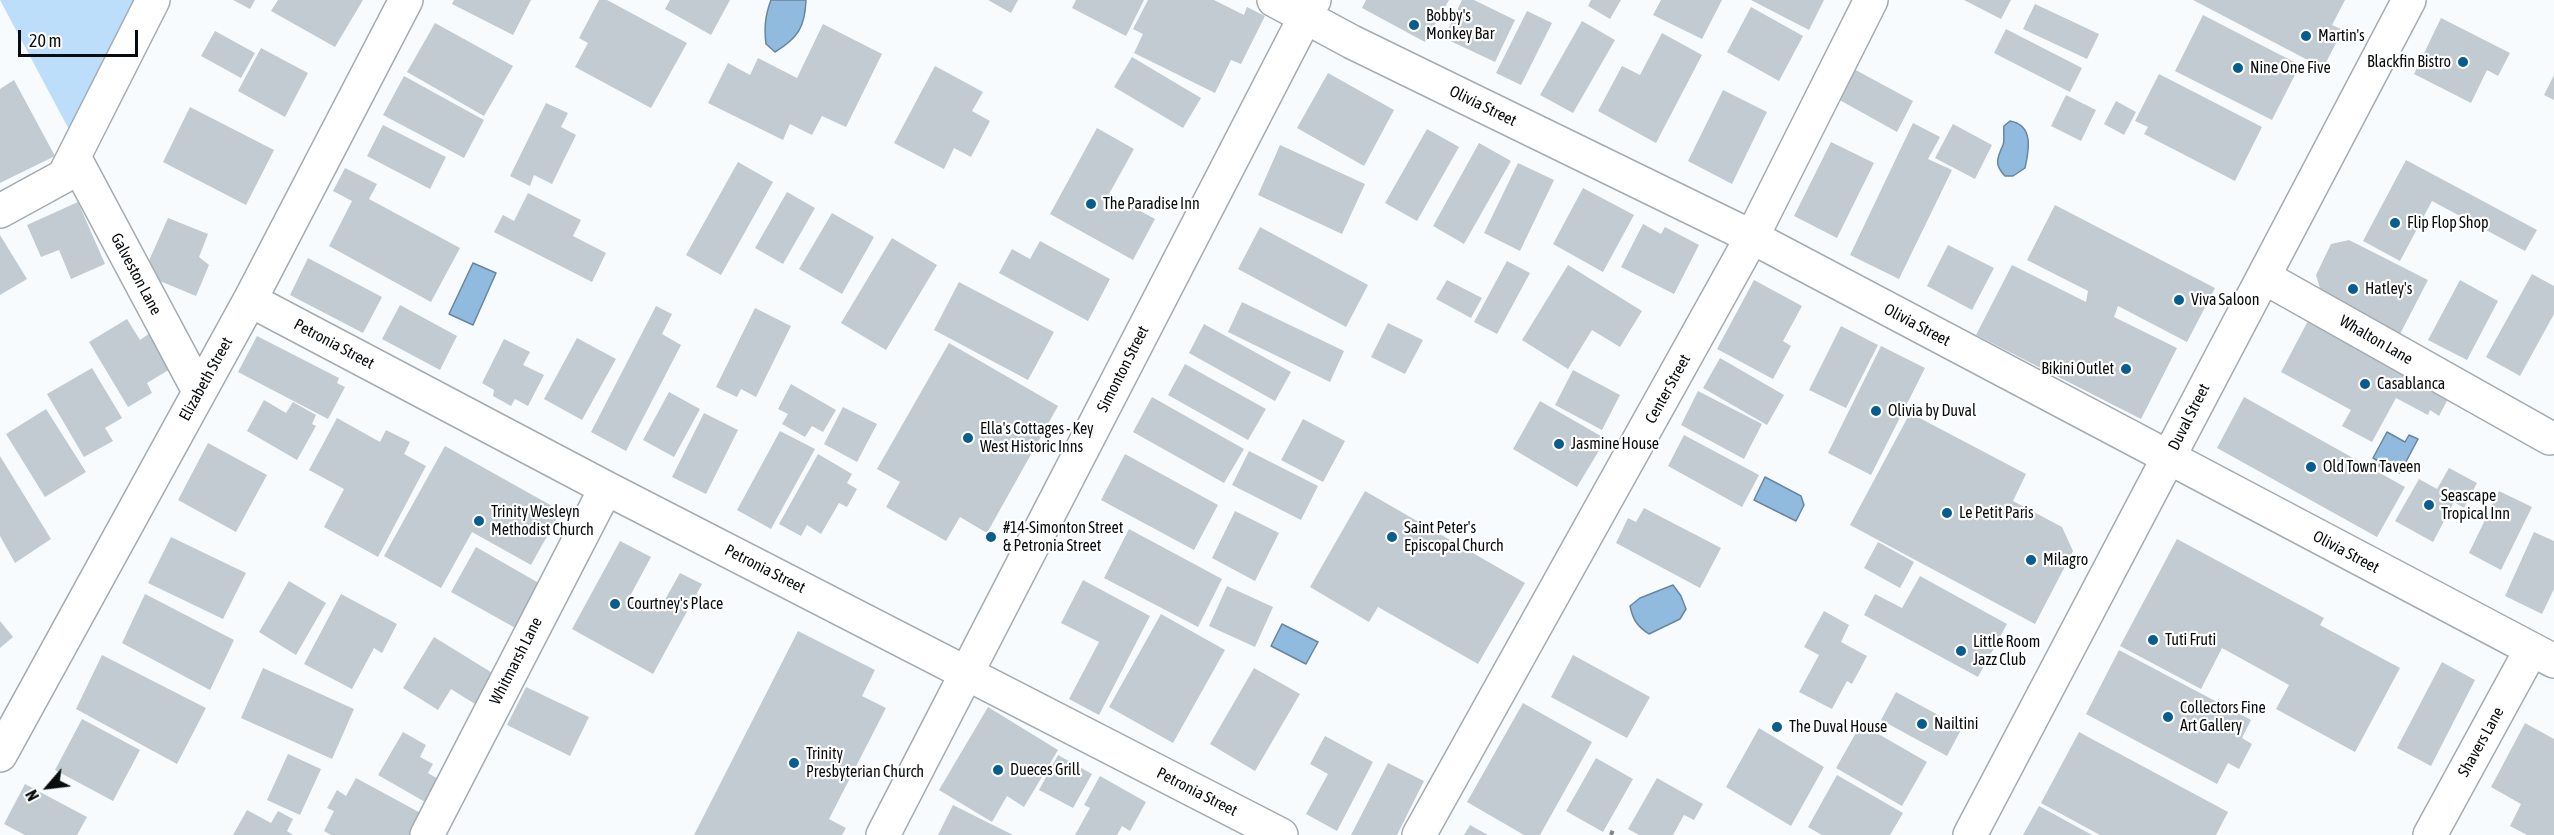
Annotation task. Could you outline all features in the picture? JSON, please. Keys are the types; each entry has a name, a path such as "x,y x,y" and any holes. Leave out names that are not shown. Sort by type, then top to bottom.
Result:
{"street":[{"path":"0,211 64,176 153,0"},
{"name":"Elizabeth Street","path":"0,755 250,300 406,0"},
{"name":"Olivia Street","path":"1274,0 1310,8 1352,42 1752,237 2543,656"},
{"name":"Center Street","path":"1419,835 1752,237 1871,0"},
{"name":"Duval Street","path":"1970,835 2409,0"},
{"name":"Simonton Street","path":"884,835 1310,8"},
{"name":"Galveston Lane","path":"74,157 199,391"},
{"name":"Whalton Lane","path":"2264,277 2550,438"},
{"name":"Petronia Street","path":"250,300 606,488 1281,835"},
{"name":"Whitmarsh Lane","path":"427,835 606,488"},
{"name":"Shavers Lane","path":"2430,835 2543,656"}],"path":[{"path":"1611,835 1613,830"}],"shaded area":[{"path":"0,0 164,0 74,139"},
{"path":"771,0 806,0 804,18 799,31 795,37 775,52 766,44 765,38 766,17"},
{"path":"2010,121 2018,123 2026,133 2028,154 2025,168 2013,176 2005,176 1999,168 1998,161 2004,143 2004,126"},
{"path":"473,263 496,273 473,325 449,314"},
{"path":"2387,432 2405,442 2409,435 2418,439 2400,473 2389,467 2387,471 2379,466 2380,462 2373,458"},
{"path":"1765,477 1801,496 1804,505 1796,521 1754,500"},
{"path":"1673,585 1686,609 1680,619 1649,634 1636,622 1630,606 1640,598"},
{"path":"1282,624 1318,642 1306,664 1271,646"}],"building":[{"path":"233,0 255,0 250,9"},
{"path":"278,0 363,0 335,47 271,11"},
{"path":"454,0 531,0 513,35 452,4"},
{"path":"599,0 607,0 687,43 651,108 575,67 588,43 579,38"},
{"path":"670,0 730,0 711,35 665,9"},
{"path":"988,0 1018,0 1011,13"},
{"path":"1076,0 1144,0 1126,36 1072,8"},
{"path":"1148,0 1214,0 1244,15 1247,7 1265,16 1241,64 1231,60 1215,93 1134,53 1143,34 1133,29"},
{"name":"Bobby's Monkey Bar","path":"1366,0 1449,0 1425,42 1362,8"},
{"path":"1462,0 1474,0 1515,20 1495,62 1444,38"},
{"path":"1591,0 1621,0 1610,19 1588,6"},
{"path":"1661,0 1722,0 1702,39 1653,15"},
{"path":"1751,0 1824,0 1809,30"},
{"path":"1964,0 2011,0 2001,19"},
{"path":"2193,0 2345,0 2332,25 2343,30 2323,68"},
{"path":"2035,4 2099,34 2087,59 2023,29"},
{"path":"1751,7 1803,36 1779,81 1727,52"},
{"path":"1527,11 1552,23 1521,85 1496,73"},
{"name":"Nine One Five","path":"2203,15 2300,65 2272,120 2175,71"},
{"name":"Blackfin Bistro","path":"2441,18 2510,53 2498,76 2487,70 2471,103 2414,74"},
{"path":"1582,21 1615,40 1573,113 1540,95"},
{"path":"435,23 513,66 484,116 407,72"},
{"path":"823,24 882,54 846,127 822,116 812,135 790,124 783,140 708,103 728,63 750,75 758,58 797,78"},
{"path":"2006,29 2082,68 2070,92 1994,53"},
{"path":"215,31 255,53 241,78 201,56"},
{"path":"1662,33 1702,55 1656,143 1598,111 1622,66 1640,75"},
{"path":"261,48 308,73 285,117 238,91"},
{"path":"1132,57 1201,98 1183,128 1114,87"},
{"path":"935,66 983,92 972,111 990,121 971,157 954,148 944,169 894,143"},
{"path":"1852,68 1913,101 1897,132 1836,98"},
{"path":"1328,73 1394,110 1364,166 1297,128"},
{"path":"2159,74 2262,127 2235,181 2144,134 2148,127 2135,121"},
{"path":"2554,75 2554,100 2544,95"},
{"path":"404,76 484,120 464,158 383,115"},
{"path":"14,80 55,156 0,183 0,89"},
{"path":"1723,90 1767,112 1732,184 1688,161"},
{"path":"2066,95 2096,110 2081,141 2051,126"},
{"path":"2116,101 2136,112 2124,135 2104,124"},
{"path":"546,103 568,113 561,127 576,135 552,184 534,175 530,186 510,176"},
{"path":"190,107 274,150 246,205 163,162"},
{"path":"1913,123 1940,137 1928,159 1952,170 1899,279 1850,255"},
{"path":"1953,124 1992,145 1975,179 1935,158"},
{"path":"383,125 446,157 430,189 367,156"},
{"name":"The Paradise Inn","path":"1097,128 1134,149 1109,194 1155,219 1133,260 1050,214"},
{"path":"1427,129 1459,147 1417,221 1385,203"},
{"path":"1831,142 1874,163 1837,238 1794,216"},
{"path":"1479,143 1511,161 1464,244 1433,226"},
{"path":"1280,145 1365,184 1342,234 1258,195"},
{"path":"2406,160 2537,230 2525,251 2432,201 2400,261 2363,241"},
{"path":"738,162 773,182 721,275 686,255"},
{"path":"1518,163 1554,180 1520,251 1484,233"},
{"path":"345,168 377,184 369,199 460,248 431,302 329,246 352,201 333,191"},
{"path":"1583,188 1634,215 1603,272 1553,244"},
{"path":"787,192 815,208 783,264 755,248"},
{"path":"528,193 581,220 573,236 606,253 592,282 494,232 503,215 514,221"},
{"path":"78,202 105,264 71,279 59,250 41,257 27,225"},
{"path":"2055,205 2215,288 2187,342 2118,306 2114,317 2177,348 2141,419 1976,335 2012,265 2086,302 2088,291 2027,260"},
{"path":"832,213 874,237 842,294 799,269"},
{"path":"168,218 208,234 199,257 209,265 196,296 143,274"},
{"path":"1643,224 1661,234 1665,227 1699,245 1674,294 1621,267"},
{"path":"1260,227 1368,285 1346,327 1238,269"},
{"path":"0,235 27,279 0,295"},
{"path":"892,238 937,265 886,350 841,323"},
{"path":"2349,240 2428,280 2400,334 2321,292 2316,275 2331,244"},
{"path":"1040,241 1110,279 1088,321 999,273 1012,249 1030,259"},
{"path":"1948,245 1994,268 1972,310 1927,286"},
{"path":"308,258 382,297 363,333 290,295"},
{"path":"1507,261 1530,273 1497,334 1474,322"},
{"path":"1568,265 1642,311 1620,347 1592,330 1568,369 1522,340"},
{"path":"2532,274 2554,286 2554,314 2520,376 2486,357"},
{"path":"1447,280 1482,298 1471,318 1436,299"},
{"path":"1754,280 1802,306 1783,341 1791,346 1773,379 1717,349"},
{"path":"2460,280 2498,301 2467,360 2428,340"},
{"path":"959,282 1054,332 1028,380 934,330"},
{"path":"1242,302 1344,351 1330,382 1228,332"},
{"path":"400,305 457,336 440,370 382,339"},
{"path":"656,306 672,314 662,334 681,345 626,451 591,432"},
{"path":"755,308 791,326 756,397 741,389 737,397 716,387"},
{"path":"127,319 140,340 150,333 172,368 147,383 152,393 128,407 89,342"},
{"name":"Casablanca","path":"2309,319 2450,395 2439,416 2430,410 2428,415 2396,398 2372,442 2342,426 2351,410 2281,372"},
{"path":"1388,323 1423,340 1405,374 1371,357"},
{"path":"1204,324 1291,372 1275,401 1189,353"},
{"path":"1841,326 1878,345 1846,408 1809,390"},
{"path":"257,336 339,378 337,383 345,387 328,419 238,372"},
{"path":"577,338 616,359 582,420 544,399"},
{"path":"504,339 530,352 523,365 544,375 528,406 515,399 511,406 493,396 494,390 482,383"},
{"name":"Ella's Cottages - Key West Historic Inns","path":"949,343 1058,406 987,533 960,517 946,541 886,507 900,482 877,469"},
{"name":"Olivia by Duval","path":"1881,346 1925,368 1871,475 1828,453"},
{"path":"1720,358 1784,395 1767,425 1703,388"},
{"path":"1185,364 1266,409 1248,440 1168,395"},
{"path":"92,368 122,418 105,428 113,441 84,457 47,394"},
{"path":"1573,370 1620,395 1602,430 1555,405"},
{"path":"791,384 836,410 823,432 812,426 805,437 782,424 788,414 778,409"},
{"path":"1698,391 1762,424 1744,459 1681,425"},
{"path":"669,392 700,409 674,457 643,440"},
{"path":"1152,397 1244,449 1224,483 1133,432"},
{"name":"Old Town Taveen","path":"2244,397 2405,487 2377,537 2217,448"},
{"path":"264,400 286,413 293,402 316,415 312,424 316,426 297,460 247,431"},
{"name":"Jasmine House","path":"1540,401 1606,439 1577,487 1513,449"},
{"path":"843,407 877,424 857,462 824,444"},
{"path":"46,409 86,472 45,497 6,434"},
{"path":"704,413 738,430 706,494 672,477"},
{"name":"Le Petit Paris","path":"1910,413 2026,474 2013,501 2062,527 2073,551 2035,624 1850,525"},
{"path":"337,418 380,442 386,430 410,442 404,454 426,466 378,557 324,527 344,489 309,470"},
{"path":"1303,419 1345,441 1323,482 1281,460"},
{"path":"780,431 815,449 771,529 737,510"},
{"path":"1684,435 1759,475 1742,507 1668,466"},
{"path":"208,443 267,475 236,532 178,500"},
{"name":"Trinity Wesleyn Methodist Church","path":"445,446 561,511 531,565 472,532 441,588 384,556"},
{"path":"1249,451 1318,486 1301,520 1232,485"},
{"path":"818,454 852,474 847,483 857,489 847,507 839,503 821,534 807,525 801,536 779,524"},
{"path":"1125,454 1218,505 1194,550 1101,500"},
{"path":"0,456 51,539 15,563 0,536"},
{"name":"Seascape Tropical Inn","path":"2449,468 2477,483 2464,508 2454,502 2433,542 2395,521 2419,479 2437,489"},
{"name":"Saint Peter's Episcopal Church","path":"1365,491 1525,583 1478,664 1378,607 1369,622 1310,587"},
{"path":"2499,491 2532,507 2501,570 2469,553"},
{"path":"1644,508 1721,548 1700,588 1616,543 1628,518 1636,522"},
{"path":"1235,511 1279,533 1255,581 1212,558"},
{"path":"1129,529 1222,579 1198,627 1104,578"},
{"path":"2534,532 2554,541 2554,589 2542,614 2505,596"},
{"path":"171,537 246,573 223,619 148,583"},
{"path":"2177,539 2324,618 2320,625 2400,668 2355,752 2276,709 2289,685 2222,648 2201,689 2120,646"},
{"name":"Courtney's Place","path":"620,541 651,557 630,596 658,612 680,573 702,584 653,674 572,629"},
{"path":"1878,542 1914,562 1900,588 1864,568"},
{"path":"476,547 544,586 519,630 451,592"},
{"name":"Little Room Jazz Club","path":"1920,576 2007,624 1978,677 1864,615 1875,594 1902,608"},
{"path":"1083,580 1150,616 1099,715 1069,699 1099,642 1061,623"},
{"path":"289,581 326,603 296,655 259,632"},
{"path":"1227,586 1273,607 1255,647 1209,626"},
{"path":"145,594 234,640 210,690 122,643"},
{"path":"341,594 397,624 382,653 374,648 352,689 304,664"},
{"path":"1824,611 1849,625 1841,642 1867,656 1852,684 1847,681 1832,709 1799,692 1819,655 1804,647"},
{"path":"1161,614 1225,650 1173,743 1109,707"},
{"path":"0,621 13,637 0,648"},
{"name":"Trinity Presbyterian Church","path":"798,631 875,670 862,696 886,708 829,819 846,828 842,835 694,835"},
{"path":"434,637 494,674 475,704 451,689 438,710 403,688"},
{"name":"Collectors Fine Art Gallery","path":"2119,650 2251,720 2242,738 2252,744 2239,769 2228,763 2217,784 2086,714"},
{"path":"102,655 206,708 177,764 76,709"},
{"path":"1573,655 1650,697 1627,738 1551,697"},
{"path":"2442,662 2475,680 2431,766 2397,748"},
{"path":"263,668 354,709 332,759 241,718"},
{"path":"1254,668 1300,694 1255,771 1210,744"},
{"path":"526,687 589,717 570,756 507,725"},
{"name":"Nailtini","path":"1896,692 1962,728 1947,756 1881,720"},
{"path":"1523,703 1592,742 1540,835 1524,835 1467,802"},
{"name":"Dueces Grill","path":"988,707 1058,750 1024,807 1007,796 992,822 939,790"},
{"path":"82,719 140,750 113,801 55,770"},
{"path":"2525,723 2554,739 2554,835 2527,835 2510,826 2521,804 2491,787"},
{"path":"1861,724 1927,762 1902,806 1836,768"},
{"path":"1759,728 1824,767 1791,826 1726,787"},
{"path":"403,732 426,745 420,757 433,764 428,773 445,783 432,806 378,775"},
{"path":"2079,732 2228,812 2216,835 2100,835 2041,803"},
{"path":"1325,736 1373,762 1337,831 1306,814 1328,774 1310,764"},
{"path":"288,754 321,769 300,815 267,800"},
{"path":"1058,755 1092,774 1073,808 1039,790"},
{"path":"1596,758 1633,779 1603,832 1566,811"},
{"path":"1388,763 1424,781 1397,835 1351,835"},
{"name":"The Duval House","path":"1837,775 1903,813 1890,835 1822,835 1808,827"},
{"path":"1100,776 1146,802 1130,831 1122,826 1117,835 1075,835 1090,808 1084,805"},
{"path":"356,778 426,816 416,835 331,835 324,831 334,811 327,808 337,790 346,796"},
{"path":"1657,778 1703,804 1694,820 1684,815 1673,835 1639,835 1628,829"},
{"path":"25,784 87,817 77,835 25,835 4,824"},
{"path":"953,805 1013,835 938,835"},
{"path":"2039,806 2092,835 2023,835"},
{"path":"247,810 271,823 278,811 293,819 287,831 293,835 233,835"},
{"path":"1470,825 1488,835 1464,835"}],"place":[{"name":"Bobby's Monkey Bar","path":"1414,25"},
{"name":"Martin's","path":"2306,36"},
{"name":"Blackfin Bistro","path":"2463,62"},
{"name":"Nine One Five","path":"2238,68"},
{"name":"The Paradise Inn","path":"1091,204"},
{"name":"Flip Flop Shop","path":"2395,223"},
{"name":"Hatley's","path":"2353,289"},
{"name":"Viva Saloon","path":"2179,300"},
{"name":"Bikini Outlet","path":"2126,369"},
{"name":"Casablanca","path":"2365,384"},
{"name":"Olivia by Duval","path":"1876,411"},
{"name":"Ella's Cottages - Key West Historic Inns","path":"968,438"},
{"name":"Jasmine House","path":"1559,444"},
{"name":"Old Town Taveen","path":"2311,467"},
{"name":"Seascape Tropical Inn","path":"2429,505"},
{"name":"Le Petit Paris","path":"1947,513"},
{"name":"Trinity Wesleyn Methodist Church","path":"479,521"},
{"name":"#14-Simonton Street & Petronia Street","path":"991,537"},
{"name":"Saint Peter's Episcopal Church","path":"1392,537"},
{"name":"Milagro","path":"2031,560"},
{"name":"Courtney's Place","path":"615,604"},
{"name":"Tuti Fruti","path":"2153,640"},
{"name":"Little Room Jazz Club","path":"1961,651"},
{"name":"Collectors Fine Art Gallery","path":"2168,717"},
{"name":"Nailtini","path":"1922,724"},
{"name":"The Duval House","path":"1777,727"},
{"name":"Trinity Presbyterian Church","path":"794,763"},
{"name":"Dueces Grill","path":"998,770"}]}
